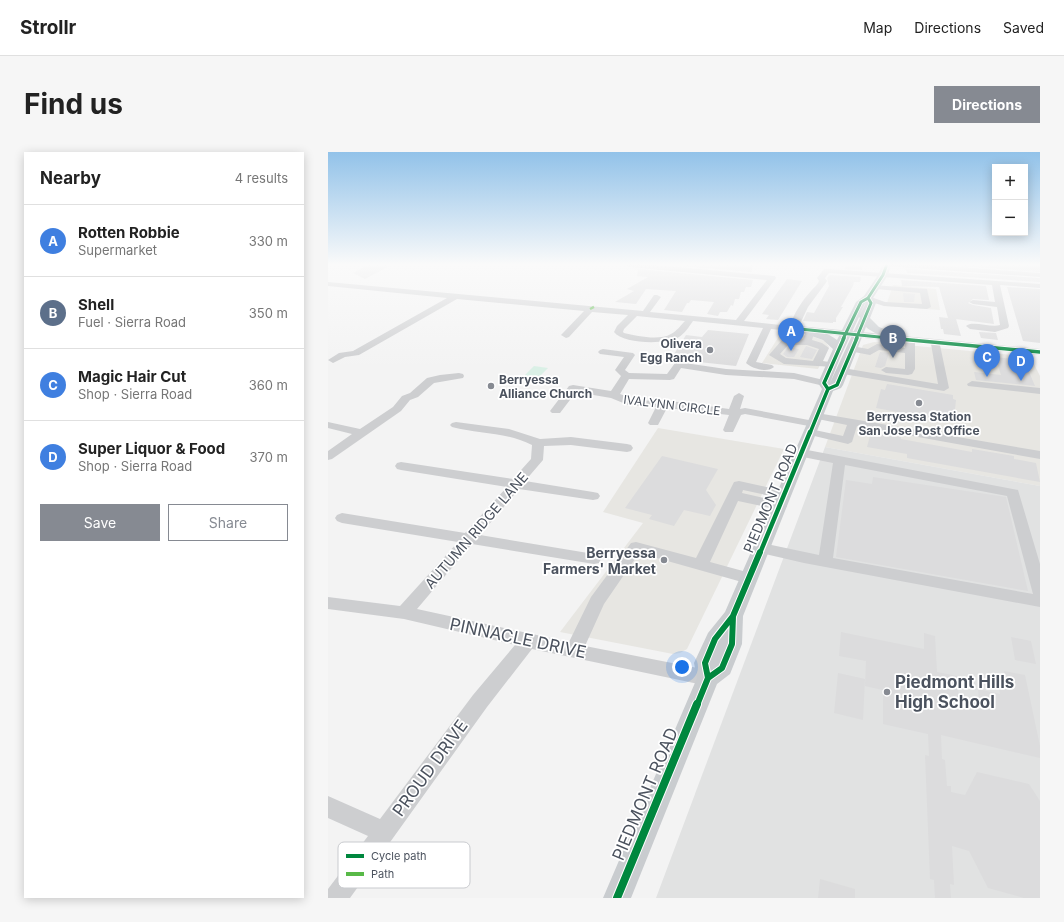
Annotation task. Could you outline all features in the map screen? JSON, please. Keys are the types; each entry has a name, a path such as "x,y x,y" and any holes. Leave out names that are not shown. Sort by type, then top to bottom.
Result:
{"main road":[{"name":"PIEDMONT ROAD","path":"617,898 708,678 722,668 732,644 733,616 814,424 828,378 839,349 861,302 867,299"},
{"name":"PIEDMONT ROAD","path":"828,378 837,385 871,303 868,299"},
{"path":"864,317 866,322 874,329 906,339"},
{"path":"803,333 828,338 836,344 839,349"}],"street":[{"path":"333,360 342,356 356,353 451,299"},
{"path":"485,299 768,326 803,333 846,333 1040,352"},
{"path":"655,299 640,314 620,328 618,332 621,335 655,339 671,337 675,336 691,319"},
{"path":"738,323 756,299"},
{"path":"809,299 796,318 803,333 824,348 817,363"},
{"path":"870,299 884,304 927,307 925,299"},
{"path":"970,326 1002,328 1005,326 999,299"},
{"path":"973,302 1000,304"},
{"path":"566,335 590,309"},
{"path":"768,326 751,363 757,366 828,378"},
{"path":"803,333 785,342 774,355 784,361 817,363"},
{"path":"845,368 908,372 910,369 910,351 906,339"},
{"path":"845,368 944,388 935,342"},
{"path":"852,349 870,352 875,348 880,347 910,351"},
{"path":"602,352 630,355 620,370 626,376"},
{"path":"817,363 828,378"},
{"name":"IVALYNN CIRCLE","path":"814,424 745,412 679,405 663,405 619,399 614,395 626,376 670,377 678,366 742,373 776,374 816,380 828,378"},
{"path":"328,456 397,409 406,398 410,398 417,393 432,379 459,376"},
{"path":"972,384 1040,391"},
{"path":"556,411 573,388 614,395"},
{"path":"729,430 739,396"},
{"path":"654,423 663,405"},
{"path":"814,424 853,422 1040,455"},
{"path":"814,424 848,440 853,422"},
{"path":"328,425 362,433"},
{"path":"456,425 514,433 527,437 538,443 571,441 627,448"},
{"name":"AUTUMN RIDGE LANE","path":"404,613 537,460 538,443"},
{"path":"802,453 1013,493 1040,592"},
{"path":"825,562 840,460"},
{"path":"400,466 593,496"},
{"path":"701,564 736,490 782,501"},
{"path":"342,518 594,559"},
{"path":"574,651 597,601 636,547 749,578"},
{"path":"762,548 804,558 1040,601"},
{"name":"PINNACLE DRIVE","path":"328,603 404,613 574,651 708,678"},
{"name":"PROUD DRIVE","path":"377,842 480,701 528,641"},
{"path":"328,807 384,832"},
{"name":"PROUD DRIVE","path":"336,898 343,888"}],"shaded area":[{"path":"888,299 938,299 940,310 886,306"},
{"path":"781,333 811,336 825,341 829,347 818,369 762,363"},
{"path":"874,342 1023,356 1032,360 1040,376 1040,486 825,447 863,345"},
{"path":"658,428 784,449 687,649 680,653 673,654 560,632 643,523 603,512"},
{"name":"Piedmont Hills High School","path":"825,447 1040,486 1040,898 656,898"}],"green space":[{"path":"534,366 548,368 534,382 520,380"}],"building":[{"path":"621,299 639,299 636,304 615,302"},
{"path":"671,299 739,299 735,299 733,306 731,305 727,312 720,312 718,316 707,314 714,302 691,300 687,303 682,312 664,310"},
{"path":"773,299 791,299 778,320 766,319 769,315 762,314"},
{"path":"822,299 846,299 841,307 843,307 836,318 836,322 803,321 807,312 814,313"},
{"path":"904,299 914,299 914,302 904,302"},
{"path":"942,299 989,299 989,300 973,299 968,303 991,308 994,324 948,318"},
{"path":"1011,299 1040,299 1040,343 1023,341"},
{"path":"939,317 956,319 961,336 944,334 943,329 941,329"},
{"name":"Olivera Egg Ranch","path":"708,330 749,334 736,366 671,359 686,335 702,337"},
{"path":"979,332 996,333 998,340 981,338"},
{"path":"806,346 817,350 812,359 800,357"},
{"path":"788,347 799,349 794,357 787,357 783,354"},
{"path":"880,352 889,353 885,366 881,368 875,367"},
{"path":"995,357 1024,360 1035,386 976,380 974,372 1001,375"},
{"name":"Berryessa Station San Jose Post Office","path":"887,384 953,395 953,399 956,400 954,419 951,419 951,422 876,408 881,389 885,390"},
{"path":"871,432 972,452 972,449 1014,456 1014,459 1036,463 1040,482 907,458 907,454 867,447"},
{"path":"662,456 718,469 706,490 716,505 710,516 684,510 674,526 649,519 652,515 625,508"},
{"path":"873,477 1006,497 1028,591 836,557 846,480 872,484"},
{"path":"841,632 924,649 924,633 935,636 937,672 957,676 959,697 979,701 978,689 1000,694 997,677 1005,679 1004,671 1025,675 1040,746 1040,758 941,735 942,759 945,760 947,786 951,786 951,792 965,795 977,772 1029,784 1040,801 1040,898 1024,898 988,888 969,851 952,846 954,885 950,884 951,898 935,898 934,880 930,879 925,755 929,756 928,734 883,724 883,690 865,686 866,661 839,656"},
{"path":"1011,637 1031,641 1036,664 1015,660"},
{"path":"838,673 865,679 863,720 834,713"},
{"path":"820,879 855,889 855,898 818,898"}],"marked path":[{"path":"590,309 596,306"}],"cycle path":[{"path":"828,389 824,383 834,358 861,302 867,299"},
{"path":"617,898 708,678 705,663 715,639 733,616 828,389 837,385 871,303 868,299"},
{"path":"790,328 1040,352"},
{"path":"708,678 722,668 732,644 733,616"}],"place":[{"name":"Olivera Egg Ranch","path":"710,350"},
{"name":"Rotten Robbie","path":"791,351"},
{"name":"Shell","path":"893,358"},
{"name":"Magic Hair Cut","path":"987,377"},
{"name":"Super Liquor & Food","path":"1021,381"},
{"name":"Berryessa Alliance Church","path":"491,386"},
{"name":"Berryessa Station San Jose Post Office","path":"919,403"},
{"name":"Berryessa Farmers' Market","path":"664,560"},
{"name":"Piedmont Hills High School","path":"887,692"}]}
